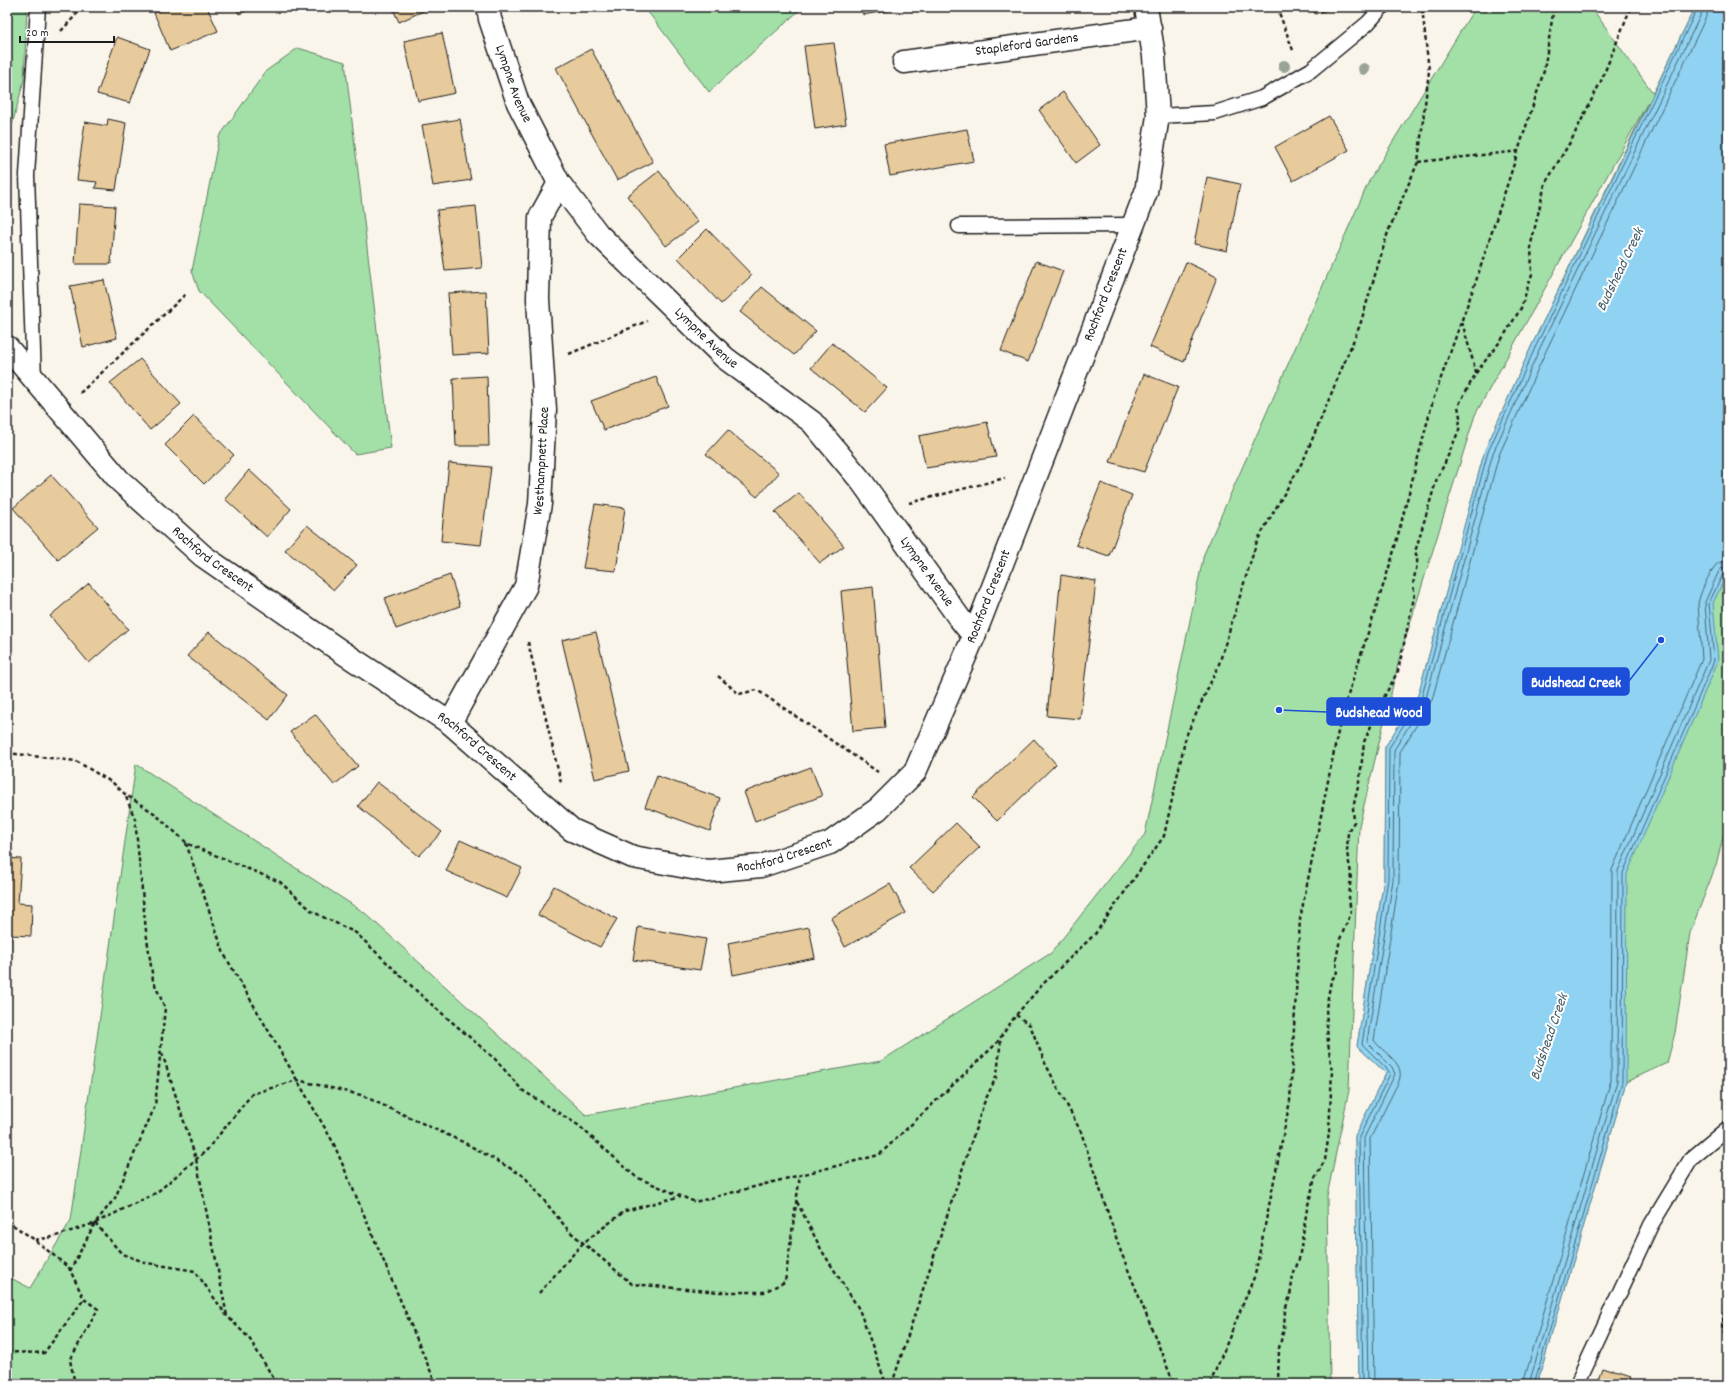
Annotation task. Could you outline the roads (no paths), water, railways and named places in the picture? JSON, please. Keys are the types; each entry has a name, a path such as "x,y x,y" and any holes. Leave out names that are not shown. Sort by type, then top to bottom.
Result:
{"street":[{"name":"Lympne Avenue","path":"488,7 490,19 518,103 559,183 598,234 673,310 724,358 812,422 862,482 960,619 974,636"},
{"name":"Rochford Crescent","path":"7,347 119,480 204,556 342,652 450,723 572,830 633,857 708,871 761,866 830,843 878,809 915,772 974,636 1146,192 1158,116 1154,56 1148,17"},
{"name":"Stapleford Gardens","path":"904,62 1148,17"},
{"name":"Westhampnett Place","path":"450,723 526,586 540,504 545,410 538,299 540,217 559,183"}],"lane":[{"path":"34,380 27,175 38,7"},
{"path":"1158,116 1215,113 1262,98 1311,70 1368,23 1382,7"},
{"path":"959,226 1133,225"},
{"path":"1577,1384 1652,1225 1691,1159 1728,1128"}],"water":[{"path":"1695,7 1728,7 1728,572 1713,603 1718,661 1627,874 1626,1082 1537,1384 1359,1384 1355,1136 1386,1073 1357,1046 1384,879 1385,747 1418,695 1485,450 1531,347"}],"place":[{"name":"Budshead Creek","path":"1661,640"},
{"name":"Budshead Wood","path":"1279,710"}]}
